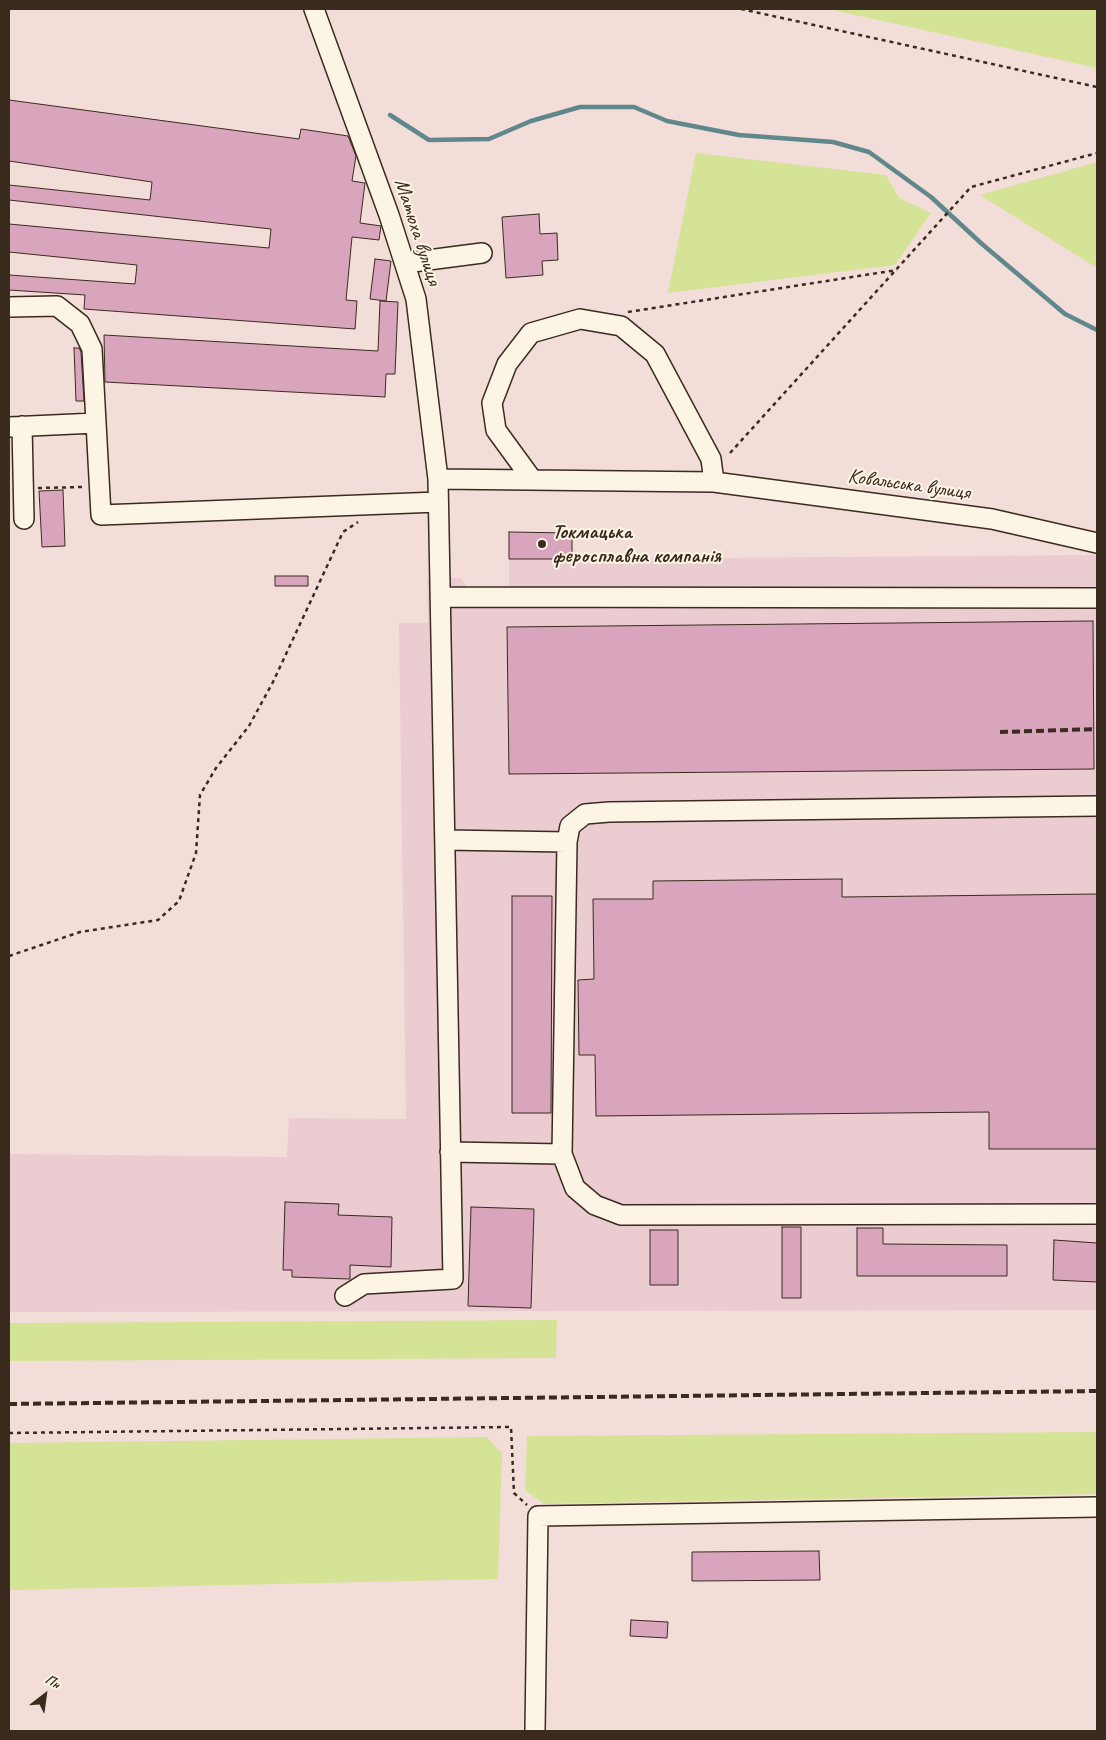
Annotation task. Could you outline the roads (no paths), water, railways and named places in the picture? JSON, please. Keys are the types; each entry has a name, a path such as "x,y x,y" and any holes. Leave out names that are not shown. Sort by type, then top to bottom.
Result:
{"street":[{"name":"Матюха вулиця","path":"314,9 405,263 416,300 438,479 453,1279 364,1284 345,1296"},
{"path":"405,263 482,253"},
{"path":"9,307 56,306 80,324 92,349 101,515 438,502"},
{"path":"531,478 496,430 492,403 506,364 531,333 580,319 621,326 655,354 711,459 714,482"},
{"path":"24,519 24,489 15,427 96,423"},
{"name":"Ковальська вулиця","path":"438,479 531,478 714,482 992,519 1097,543"},
{"path":"440,597 1097,598"},
{"path":"1097,806 609,812 585,814 570,826 567,842 562,1154 575,1188 595,1205 620,1215 1097,1214"},
{"path":"445,840 567,842"},
{"path":"450,1152 562,1154"},
{"path":"534,1731 538,1516 1097,1507"}],"waterway":[{"path":"390,115 429,140 489,139 531,121 580,107 634,107 667,121 739,135 833,142 869,152 931,197 982,244 1065,314 1097,330"}],"railway":[{"path":"1000,732 1097,729"},
{"path":"9,1404 1097,1391"}],"place":[{"name":"Токмацька феросплавна компанія","path":"542,544"}]}
